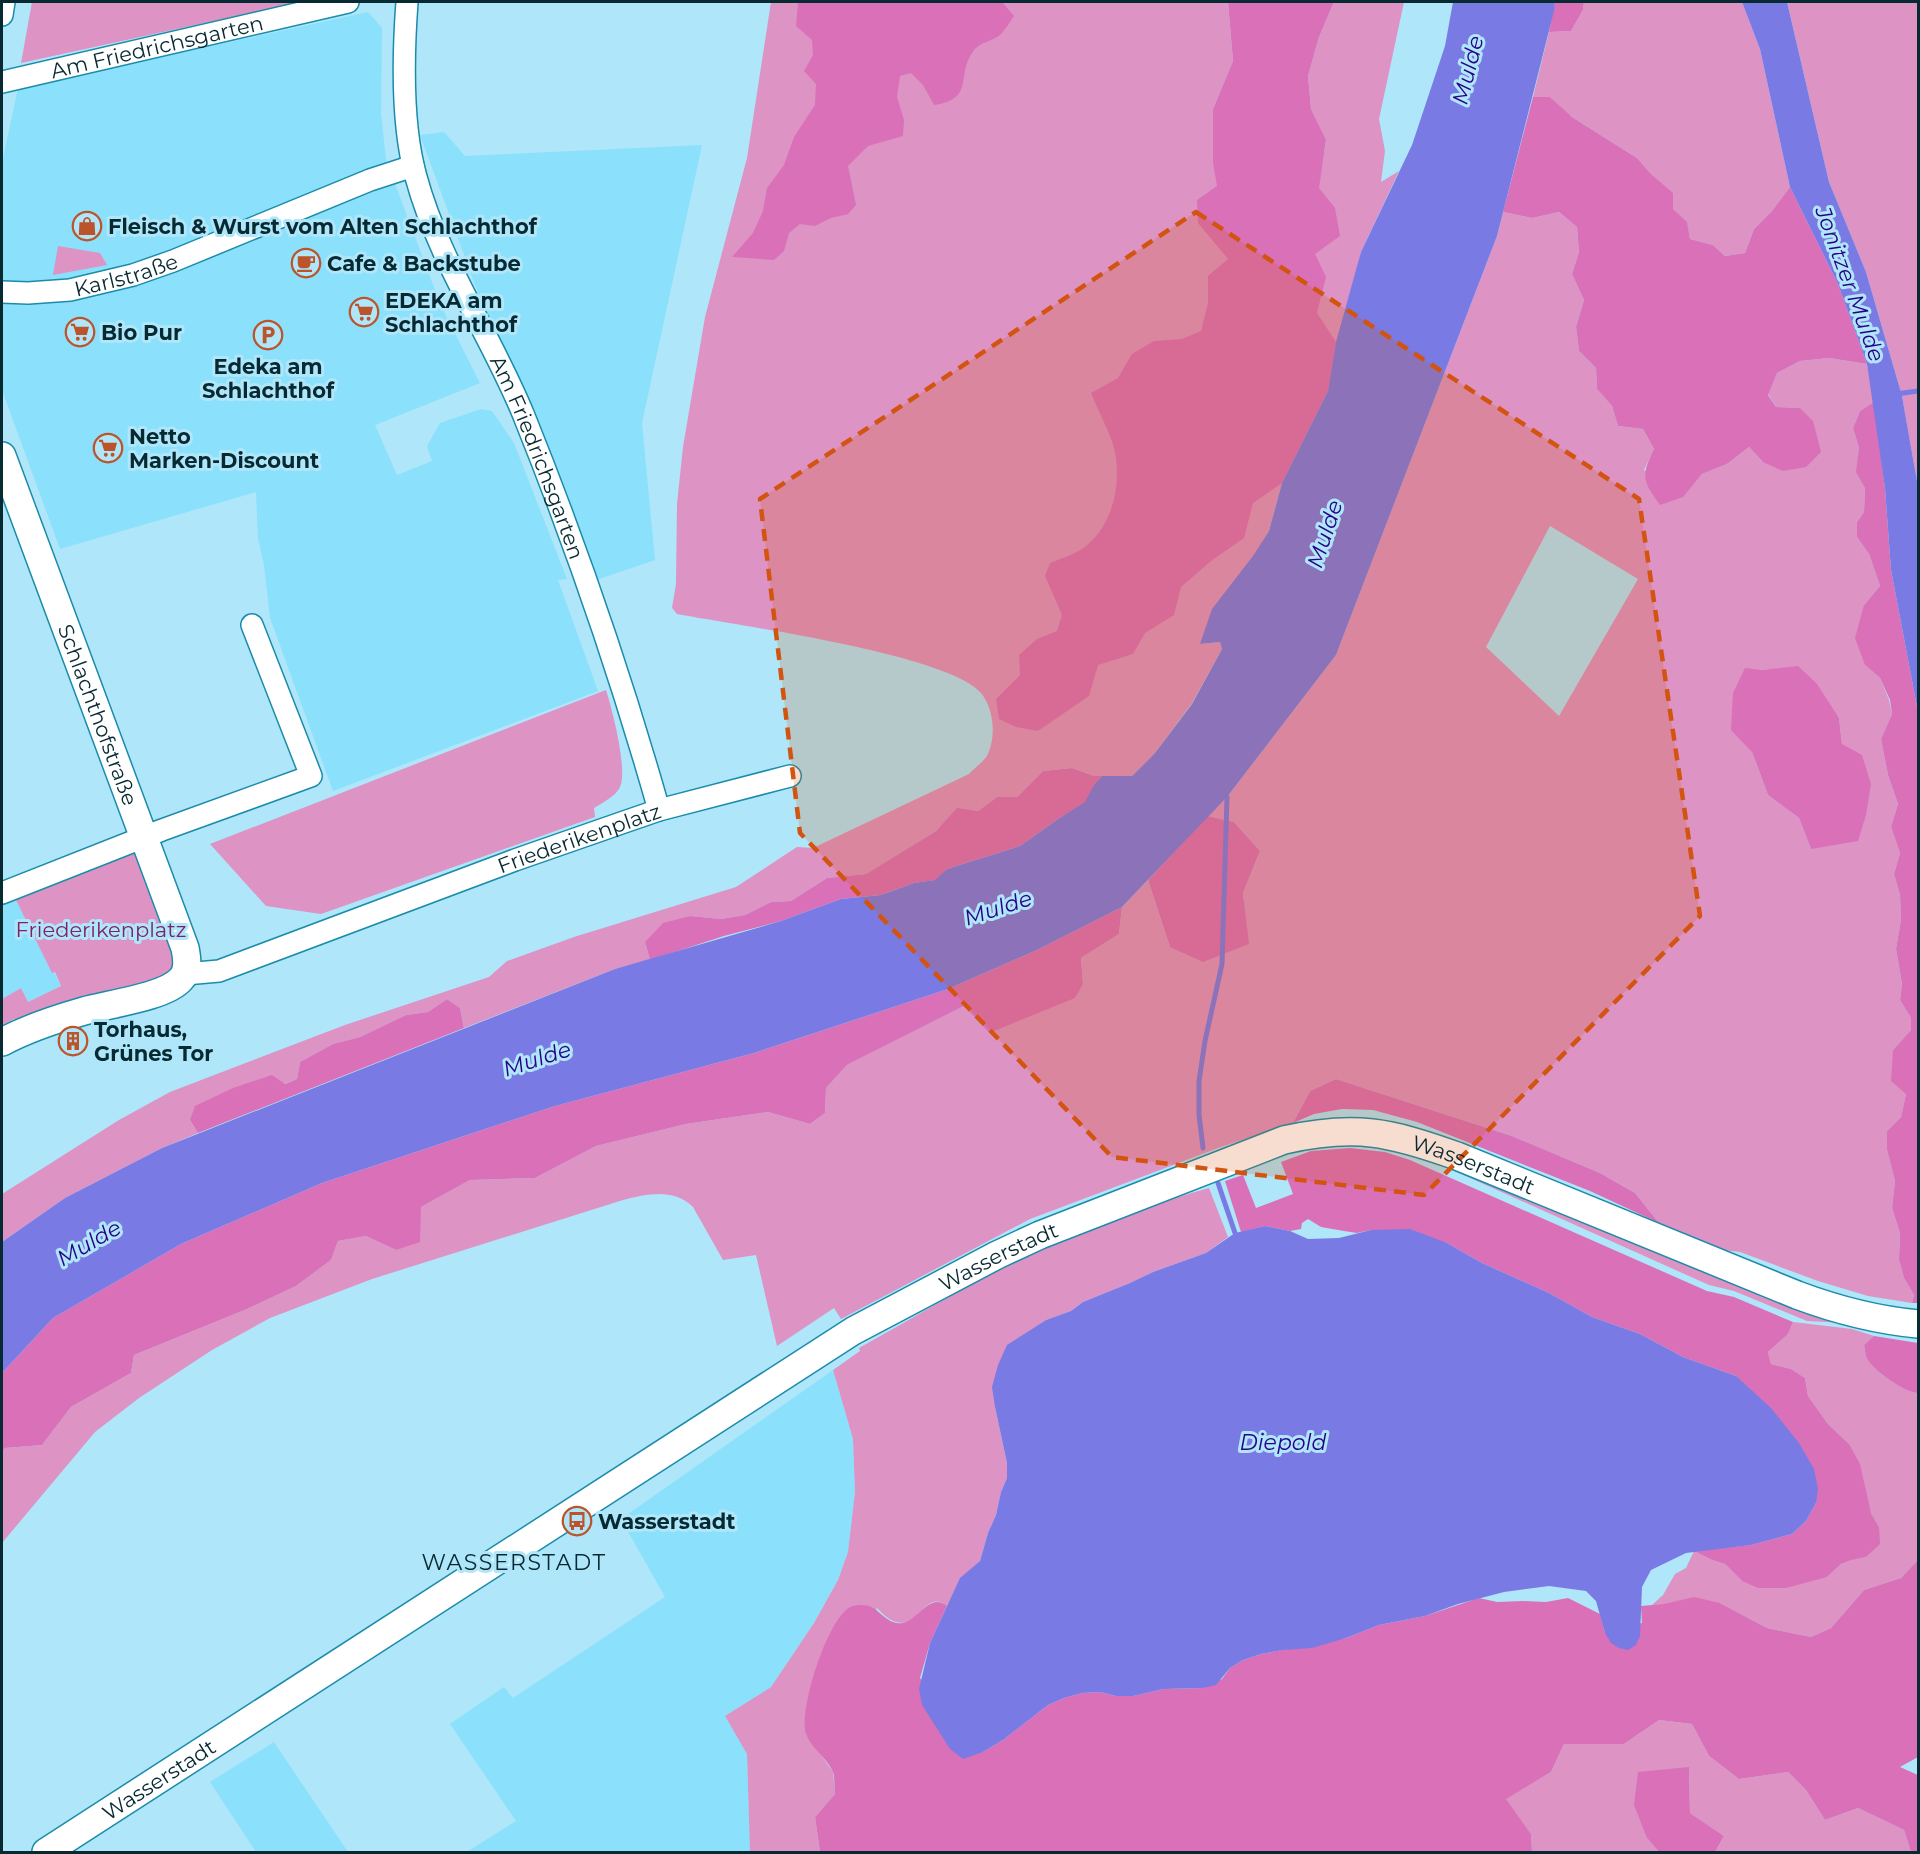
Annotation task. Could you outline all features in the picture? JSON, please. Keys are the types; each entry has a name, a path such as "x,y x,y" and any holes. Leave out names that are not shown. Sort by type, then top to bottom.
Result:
{"main road":[{"name":"Schlachthofstraße","path":"2,456 185,948 187,958 185,974"},
{"name":"Friederikenplatz","path":"2,1042 61,1018 160,991 176,984 185,974"},
{"name":"Wasserstadt","path":"46,1852 853,1331 1040,1235 1284,1140 1324,1131 1343,1130 1400,1136 1457,1155 1831,1308 1870,1318 1918,1324"}],"street":[{"path":"2,15 4,2"},
{"name":"Am Friedrichsgarten","path":"2,82 348,2"},
{"name":"Am Friedrichsgarten","path":"407,2 405,88 413,166 427,212 508,379 563,513 633,719 659,810"},
{"name":"Karlstraße","path":"2,292 70,290 133,275 173,261 370,180 413,166"},
{"path":"2,893 144,837 311,776 252,624"},
{"name":"Friederikenplatz","path":"185,974 219,970 505,864 659,810 790,776"}],"highlighted area":[{"path":"1196,212 1639,499 1700,916 1424,1195 1112,1157 800,833 760,499"}],"shaded area":[{"path":"1002,2 1014,16 1000,35 975,49 969,58 960,91 956,97 947,102 934,105 923,85 911,73 900,76 897,97 904,120 903,136 868,146 848,166 856,205 848,214 831,218 815,226 800,224 789,233 784,251 774,260 732,257 753,233 763,211 767,188 784,165 794,137 815,105 816,84 804,71 813,55 812,40 796,26 798,3"},
{"path":"1228,2 1334,2 1319,37 1308,76 1311,109 1326,140 1319,188 1335,208 1340,236 1315,254 1326,277 1317,313 1336,342 1328,391 1282,483 1253,503 1244,538 1211,561 1181,587 1174,615 1145,633 1133,654 1098,665 1089,696 1038,731 1016,727 999,719 996,699 1020,675 1019,655 1037,639 1057,631 1062,615 1045,576 1050,563 1087,545 1104,525 1114,501 1117,474 1114,448 1091,393 1118,378 1132,354 1154,341 1182,339 1201,331 1208,303 1208,276 1228,259 1198,223 1197,200 1217,186 1213,163 1213,109 1233,61"},
{"path":"1555,2 1584,2 1583,10 1571,31 1549,32"},
{"path":"368,12 382,28 381,113 386,160 441,306 480,383 375,425 397,475 432,461 427,446 440,423 481,409 492,411 514,443 567,579 558,580 598,691 333,791 270,618 264,565 258,538 256,492 60,549 2,390 2,163 18,88"},
{"path":"1533,97 1550,97 1572,117 1637,158 1673,193 1673,209 1687,222 1690,239 1713,245 1725,256 1745,253 1754,229 1772,211 1790,187 1838,284 1867,364 1829,358 1800,361 1777,373 1768,395 1776,407 1800,408 1813,421 1821,452 1806,467 1783,471 1763,462 1749,447 1727,464 1702,474 1683,497 1660,505 1645,478 1654,449 1643,429 1618,426 1612,406 1597,389 1596,368 1579,351 1576,327 1584,300 1572,274 1579,252 1577,227 1559,212 1532,218 1503,212"},
{"path":"444,132 465,156 702,145 642,423 655,560 593,581 485,312 420,135"},
{"path":"1874,402 1885,488 1891,570 1918,712 1918,1303 1912,1303 1914,1295 1904,1278 1899,1260 1900,1233 1892,1208 1895,1181 1887,1150 1887,1131 1901,1117 1906,1094 1891,1081 1893,1050 1911,1030 1911,1018 1900,1000 1902,984 1896,949 1901,920 1900,895 1894,874 1900,853 1891,827 1898,804 1888,775 1881,739 1892,714 1890,700 1880,678 1865,665 1855,638 1864,605 1880,586 1869,554 1857,537 1857,522 1864,512 1865,488 1856,472 1859,448 1853,428 1860,411"},
{"path":"1798,666 1817,684 1839,718 1842,744 1862,755 1871,784 1866,815 1858,841 1811,849 1799,818 1768,795 1752,752 1731,730 1733,693 1745,668 1761,670"},
{"path":"1072,768 1094,776 1102,776 1086,802 1020,846 947,869 936,880 914,883 881,895 841,899 781,921 724,936 650,960 645,942 663,923 691,916 721,919 745,915 771,902 791,901 827,878 866,874 936,831 957,808 978,811 997,797 1017,797 1043,771"},
{"path":"1208,816 1234,822 1260,851 1243,893 1249,944 1203,962 1170,947 1148,880"},
{"path":"15,898 52,973 54,972 61,986 28,1002 21,988 2,999 2,911 4,910 2,905"},
{"path":"1122,907 1119,934 1081,958 1083,984 1075,998 989,1033 964,1006 847,1065 826,1088 825,1113 810,1124 768,1112 686,1124 596,1146 535,1178 470,1180 421,1207 420,1242 396,1250 366,1236 338,1241 331,1260 296,1286 247,1309 134,1355 131,1373 71,1407 42,1445 5,1448 2,1452 2,1373 53,1318 181,1244 322,1183 555,1106 754,1053 948,989 1037,950"},
{"path":"447,999 460,1008 464,1028 198,1133 190,1120 195,1106 233,1088 272,1075 285,1084 297,1079 300,1062 333,1044 360,1037 406,1015 428,1012"},
{"path":"1336,1079 1512,1136 1600,1173 1635,1193 1659,1223 1590,1191 1417,1122 1373,1110 1342,1109 1314,1114 1293,1123 1310,1091"},
{"path":"1350,1148 1385,1152 1410,1160 1707,1291 1734,1297 1793,1322 1788,1334 1768,1352 1771,1364 1791,1369 1805,1378 1808,1396 1828,1424 1849,1444 1860,1464 1871,1513 1879,1527 1880,1544 1866,1557 1841,1564 1827,1577 1786,1588 1758,1588 1742,1581 1725,1564 1694,1551 1751,1545 1792,1534 1806,1521 1816,1503 1736,1376 1683,1357 1640,1334 1592,1317 1549,1293 1482,1263 1447,1243 1371,1230 1357,1233 1344,1231 1321,1227 1308,1219 1302,1223 1301,1229 1290,1231 1265,1226 1241,1232 1225,1181 1243,1175 1256,1208 1293,1194 1281,1162 1311,1151"},
{"path":"1874,1336 1918,1343 1918,1393 1898,1385 1871,1364 1866,1357 1864,1345"},
{"path":"833,1370 853,1439 855,1492 848,1552 838,1580 814,1623 771,1687 725,1716 747,1754 750,1852 467,1852 516,1821 450,1724 504,1687 513,1698 665,1597 621,1519"},
{"path":"1918,1560 1918,1757 1900,1767 1918,1775 1918,1852 1911,1852 1904,1830 1858,1808 1825,1820 1806,1790 1788,1772 1739,1779 1709,1756 1692,1724 1659,1720 1624,1744 1564,1744 1551,1772 1506,1799 1531,1834 1532,1852 820,1852 815,1817 835,1794 834,1777 830,1767 811,1744 806,1734 807,1705 825,1643 834,1625 844,1612 853,1606 867,1605 893,1622 901,1623 908,1621 933,1603 940,1602 947,1606 930,1643 920,1678 983,1752 1003,1740 1048,1705 1064,1698 1082,1693 1100,1692 1116,1696 1133,1696 1164,1689 1203,1688 1222,1679 1230,1668 1243,1660 1261,1654 1346,1638 1379,1625 1425,1616 1479,1598 1497,1602 1546,1602 1568,1598 1600,1614 1605,1633 1642,1623 1641,1606 1664,1604 1694,1597 1720,1603 1767,1628 1811,1637 1831,1628 1864,1590 1901,1578"},
{"path":"274,1742 348,1852 256,1852 210,1782"},
{"path":"1689,1767 1690,1813 1724,1836 1715,1852 1659,1852 1647,1838 1634,1805 1638,1772"}],"green space":[{"path":"32,2 301,2 21,63"},
{"path":"771,2 1228,2 1233,61 1213,109 1318,188 1326,141 1311,109 1308,76 1319,37 1334,2 1404,2 1379,119 1385,151 1381,182 1399,171 1361,252 1328,391 1282,483 1269,531 1201,644 1220,642 1222,649 1192,703 1155,753 1132,776 1094,776 1072,768 1043,771 1017,797 997,797 978,811 957,809 936,831 866,874 827,878 791,901 771,902 745,915 721,919 691,916 645,942 650,960 615,969 464,1028 460,1008 447,999 428,1012 406,1015 360,1037 333,1044 300,1062 297,1079 190,1120 198,1133 162,1148 65,1198 2,1242 2,1194 119,1120 170,1092 345,1025 489,977 507,961 574,937 736,887 797,847 813,848 969,774 987,757 993,731 989,707 981,693 961,679 928,666 886,654 677,614 672,608 676,584 677,504 683,447 705,317 747,158"},
{"path":"1584,2 1742,2 1760,49 1790,187 1772,211 1754,229 1745,253 1725,256 1713,245 1690,239 1687,224 1673,209 1652,175 1637,158 1569,115 1550,97 1533,97 1549,32 1571,31 1583,10"},
{"path":"1787,2 1918,2 1918,487 1902,396 1866,272 1829,182"},
{"path":"1503,212 1532,218 1559,212 1577,227 1579,252 1572,274 1584,300 1576,327 1579,351 1596,368 1597,389 1612,406 1618,426 1643,429 1654,449 1644,470 1682,497 1702,474 1727,464 1749,447 1763,462 1800,408 1776,407 1768,394 1777,373 1800,361 1829,358 1867,364 1874,402 1860,411 1853,428 1859,448 1857,472 1865,488 1864,512 1857,522 1857,537 1869,554 1880,586 1864,605 1865,665 1880,678 1892,714 1881,739 1888,775 1898,804 1891,827 1900,853 1894,874 1900,895 1901,920 1896,949 1902,984 1900,1000 1911,1018 1911,1030 1893,1050 1906,1094 1901,1117 1887,1131 1887,1150 1895,1181 1892,1208 1900,1233 1899,1260 1904,1278 1914,1295 1912,1303 1868,1296 1818,1281 1740,1252 1715,1249 1659,1223 1635,1193 1600,1173 1512,1136 1336,1079 1310,1091 1293,1123 1221,1147 1030,1219 841,1319 834,1308 777,1346 756,1255 723,1260 693,1207 669,1195 660,1194 623,1200 372,1279 270,1318 212,1350 139,1398 95,1432 2,1543 2,1452 5,1448 42,1445 71,1407 131,1373 134,1355 247,1309 296,1286 331,1260 338,1241 366,1236 396,1250 421,1207 470,1180 535,1178 596,1146 686,1124 768,1112 810,1124 825,1113 826,1088 847,1065 964,1006 989,1033 1083,984 1081,958 1119,934 1122,907 1148,880 1170,947 1248,944 1243,893 1260,851 1234,822 1208,816 1227,797 1336,655 1497,236","holes":["1550,526 1638,579 1559,716 1486,647","1798,667 1839,718 1842,744 1811,849 1799,818 1768,795 1752,752 1761,670"]},
{"path":"58,246 100,253 107,265 53,275"},
{"path":"606,690 621,753 622,778 620,787 615,793 594,808 595,817 321,914 266,906 210,844"},
{"name":"Friederikenplatz","path":"137,849 172,940 175,954 170,972 159,981 22,1024 14,1019 2,1025 2,999 21,988 28,1002 61,986 55,972 52,973 15,898"},
{"path":"1390,1142 1846,1323 1807,1321 1734,1291 1709,1285"},
{"path":"1209,1188 1228,1237 1206,1253 1153,1272 1083,1302 1071,1311 1046,1320 1007,1346 995,1407 1007,1463 1007,1478 980,1561 961,1578 947,1606 938,1602 931,1603 909,1620 901,1623 890,1619 877,1608 806,1734 833,1772 835,1794 815,1817 820,1852 750,1852 747,1754 725,1716 771,1687 814,1623 838,1580 848,1552 855,1492 853,1439 833,1370 860,1351 859,1348 1025,1257 1108,1221"},
{"path":"1793,1322 1852,1329 1874,1336 1864,1345 1866,1357 1871,1364 1898,1385 1918,1393 1918,1560 1901,1578 1864,1590 1831,1628 1811,1637 1767,1628 1720,1603 1652,1605 1663,1595 1675,1574 1686,1568 1694,1551 1725,1564 1742,1581 1827,1577 1841,1564 1851,1559 1866,1557 1879,1527 1871,1513 1849,1444 1828,1424 1808,1396 1805,1378 1791,1369 1771,1364 1768,1352 1788,1334"},
{"path":"1659,1720 1692,1724 1709,1756 1739,1779 1788,1772 1806,1790 1825,1820 1858,1808 1904,1830 1911,1852 1715,1852 1724,1836 1690,1813 1689,1768 1647,1838 1659,1852 1532,1852 1531,1834 1505,1799 1551,1772 1564,1744 1624,1744"}],"water":[{"name":"Mulde","path":"1453,2 1555,2 1497,236 1336,655 1227,797 1122,907 1037,950 948,989 754,1053 555,1106 322,1183 181,1244 53,1318 2,1373 2,1242 65,1198 162,1148 615,969 781,921 841,899 881,895 914,883 935,880 947,869 1020,846 1085,802 1102,776 1132,776 1155,753 1192,704 1222,649 1220,642 1200,644 1212,609 1253,556 1269,531 1282,483 1328,391 1336,342 1361,252 1412,145 1445,46"},
{"name":"Jonitzer Mulde","path":"1742,2 1787,2 1829,182 1866,272 1902,396 1918,487 1918,712 1891,570 1885,488 1867,364 1838,284 1790,187 1760,49"},
{"name":"Diepold","path":"1265,1226 1290,1231 1308,1239 1339,1238 1371,1230 1410,1229 1447,1243 1482,1263 1549,1293 1592,1317 1640,1334 1683,1357 1736,1376 1771,1408 1799,1443 1814,1469 1818,1489 1816,1503 1806,1521 1792,1534 1751,1545 1686,1553 1651,1570 1642,1587 1640,1636 1636,1645 1628,1650 1611,1643 1605,1633 1596,1601 1586,1591 1549,1586 1504,1592 1458,1604 1425,1616 1379,1625 1312,1648 1261,1654 1243,1660 1230,1668 1216,1685 1203,1688 1164,1689 1133,1696 1116,1696 1100,1692 1082,1693 1064,1698 1048,1705 1003,1740 983,1752 963,1759 950,1749 922,1705 919,1689 930,1643 960,1578 980,1561 1007,1478 1007,1463 992,1387 1007,1345 1046,1320 1071,1311 1083,1302 1153,1272 1206,1253 1235,1233"}],"waterway":[{"path":"1896,394 1918,391"},
{"path":"1203,1148 1199,1115 1199,1081 1205,1041 1222,964 1227,797"},
{"path":"1218,1183 1235,1233"}],"place":[{"name":"Fleisch & Wurst vom Alten Schlachthof","path":"87,226"},
{"name":"Cafe & Backstube","path":"306,263"},
{"name":"EDEKA am Schlachthof","path":"364,312"},
{"name":"Bio Pur","path":"80,332"},
{"name":"Edeka am Schlachthof","path":"268,335"},
{"name":"Netto Marken-Discount","path":"108,448"},
{"name":"Torhaus, Grünes Tor","path":"73,1041"},
{"name":"Wasserstadt","path":"577,1521"}],"district":[{"name":"WASSERSTADT","path":"514,1562"}]}
